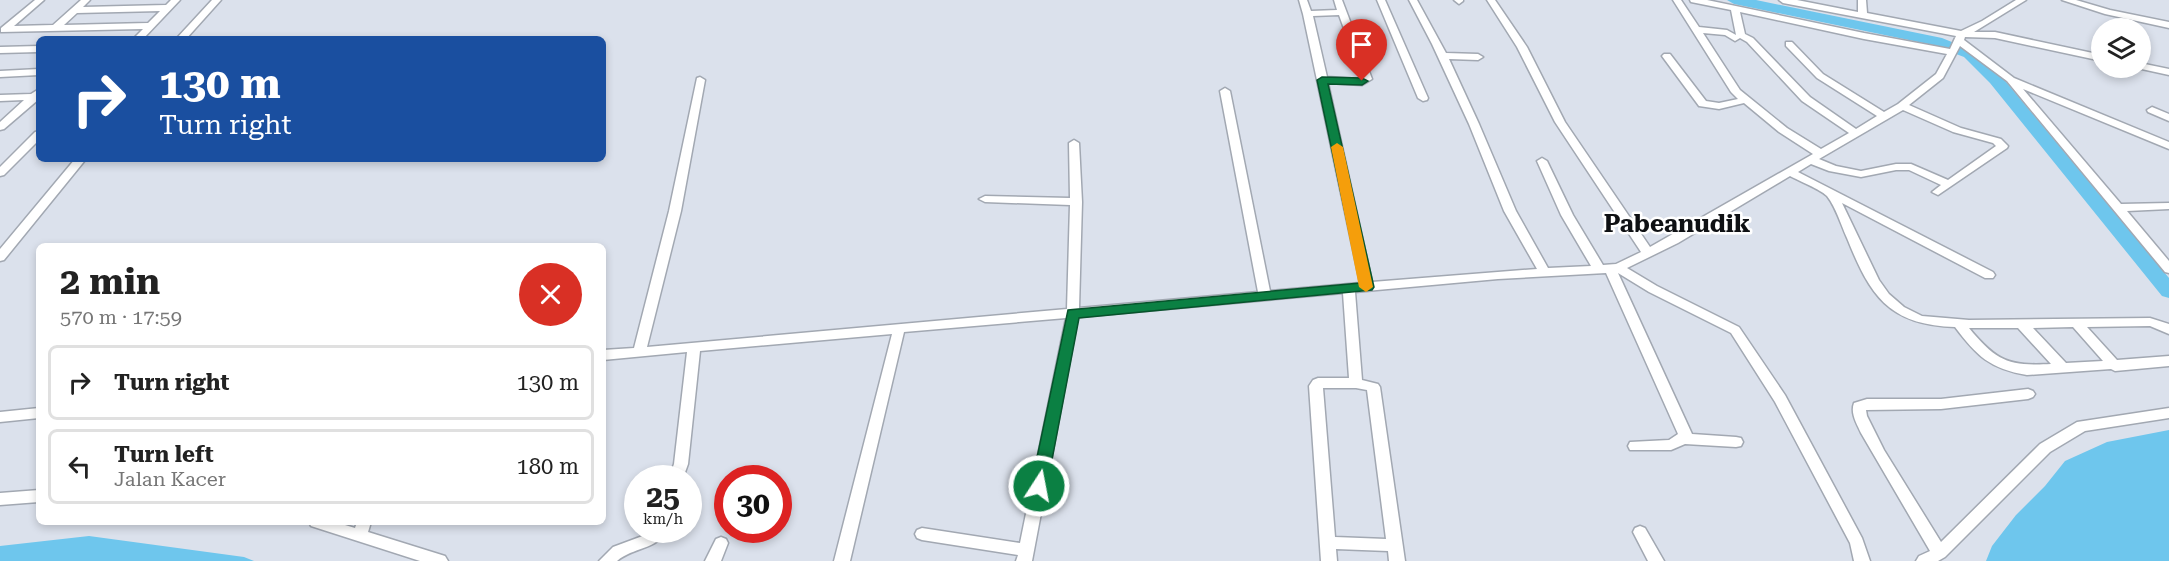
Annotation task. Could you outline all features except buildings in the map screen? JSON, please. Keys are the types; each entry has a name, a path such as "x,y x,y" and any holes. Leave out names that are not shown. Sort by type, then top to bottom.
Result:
{"street":[{"path":"3,31 40,0"},
{"path":"56,28 86,0"},
{"path":"141,36 176,0"},
{"path":"184,36 217,0"},
{"path":"1303,0 1308,14 1367,287"},
{"path":"1322,80 1362,81 1366,79 1338,0"},
{"path":"1381,0 1423,98"},
{"path":"1413,0 1474,124 1510,211 1545,273"},
{"path":"1491,0 1522,47 1560,122 1648,253"},
{"path":"1677,0 1737,92 1833,170 1861,174 1896,167 1911,167 1949,184"},
{"path":"1694,0 1736,10 1957,45 1995,35 2091,56"},
{"path":"1783,0 1863,16 1957,45 2010,79 2169,146"},
{"path":"1862,0 1863,16"},
{"path":"606,355 1367,287 1609,269 1674,240 1902,106 1940,76 1957,45 1985,23 2022,0"},
{"path":"2066,0 2169,25"},
{"path":"76,10 169,8"},
{"path":"1736,10 1741,35 1750,40 1806,99 1856,133"},
{"path":"1308,14 1344,12"},
{"path":"1985,23 1995,35"},
{"path":"3,31 152,26"},
{"path":"100,36 110,27"},
{"path":"1695,29 1726,33 1735,38"},
{"path":"1789,44 1820,75 1885,117"},
{"path":"0,50 36,49"},
{"path":"1442,56 1478,57"},
{"path":"1667,56 1703,104 1719,106 1746,100"},
{"path":"2151,68 2169,72"},
{"path":"0,74 36,72"},
{"path":"2010,79 2169,269"},
{"path":"639,352 675,211 700,80"},
{"path":"1225,91 1265,296"},
{"path":"0,98 36,95"},
{"path":"0,127 36,96"},
{"path":"1902,106 1957,130 1997,141 2003,146 1938,192"},
{"path":"2152,110 2169,118"},
{"path":"1,170 36,137"},
{"path":"922,534 1025,556 1073,314 1076,202 1074,143"},
{"path":"1542,160 1567,215 1609,269 1684,431 1684,439"},
{"path":"0,257 79,162"},
{"path":"1790,172 1989,275"},
{"path":"1831,194 1843,212 1855,248 1878,291 1904,313 1918,319 1939,323 2150,322 2169,330"},
{"path":"985,199 1076,202"},
{"path":"2119,208 2169,206"},
{"path":"1609,269 1735,330 1780,399 1857,542 1862,561"},
{"path":"1349,289 1356,383"},
{"path":"1958,323 1982,352 2006,368 2027,370 2169,361"},
{"path":"2076,323 2115,366"},
{"path":"2022,324 2063,368"},
{"path":"842,561 889,380 899,329"},
{"path":"681,465 693,348"},
{"path":"1329,561 1316,386 1318,383 1356,383 1373,387 1396,561"},
{"path":"1940,553 1869,437 1858,415 1859,407 1867,404 1941,405 2028,394"},
{"path":"0,417 36,413"},
{"path":"1924,561 1940,553 2045,448 2082,426 2169,413"},
{"path":"1635,446 1671,445 1684,439 1736,442"},
{"path":"0,498 36,496"},
{"path":"336,525 362,529 440,561"},
{"path":"1640,532 1656,561"},
{"path":"607,561 618,551 640,543"},
{"path":"713,561 721,543"},
{"path":"1327,543 1394,545"}],"water":[{"path":"2169,430 2169,561 1986,561 1992,546 2016,515 2045,486 2065,461 2107,442"},
{"path":"89,536 244,557 254,561 0,561 0,546"}],"waterway":[{"path":"1734,0 1937,41 1969,54 1996,80 2169,291"}],"slow traffic":[{"path":"1337,147 1366,287"}],"district":[{"name":"Pabeanudik","path":"1677,224"}],"route":[{"path":"1039,486 1073,314 1367,287 1322,80 1362,81"}]}
